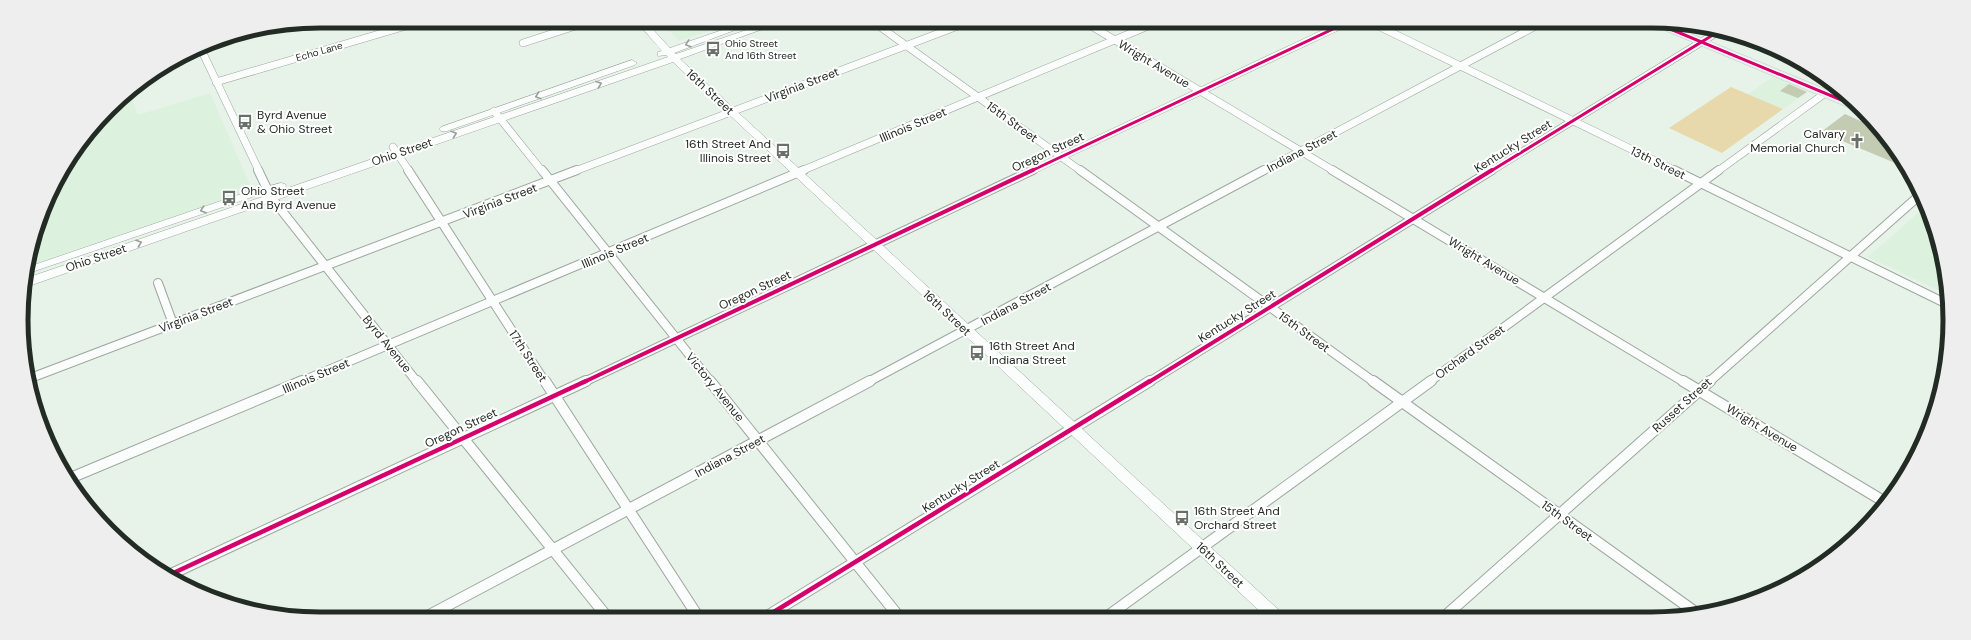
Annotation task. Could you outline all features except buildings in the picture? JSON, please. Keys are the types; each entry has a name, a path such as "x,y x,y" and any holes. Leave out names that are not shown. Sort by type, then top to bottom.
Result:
{"main road":[{"path":"1670,29 1845,101"}],"street":[{"name":"Echo Lane","path":"216,82 399,28"},
{"path":"523,43 569,28"},
{"name":"16th Street","path":"646,28 671,55 731,112 1271,612"},
{"name":"Ohio Street","path":"671,55 739,28"},
{"name":"Ohio Street","path":"33,269 269,193 671,55 758,28"},
{"name":"15th Street","path":"882,28 1692,609"},
{"name":"Virginia Street","path":"34,377 952,28"},
{"name":"Wright Avenue","path":"1094,28 1881,500"},
{"name":"Illinois Street","path":"74,477 608,254 1143,28"},
{"name":"Oregon Street","path":"174,573 554,396 1335,28"},
{"name":"13th Street","path":"1382,28 1942,302"},
{"name":"Indiana Street","path":"435,612 1532,28"},
{"name":"Kentucky Street","path":"774,612 856,563 1712,35"},
{"name":"Byrd Avenue","path":"203,53 269,193 325,267 388,346 603,612"},
{"name":"Orchard Street","path":"1113,612 1831,89"},
{"name":"Victory Avenue","path":"497,115 895,612"},
{"name":"17th Street","path":"395,150 492,302 695,612"},
{"name":"Ohio Street","path":"30,281 269,193"},
{"name":"Russet Street","path":"1450,612 1916,198"},
{"path":"158,283 173,324"}],"shaded area":[{"path":"667,28 719,28 679,41"},
{"path":"1773,77 1807,92 1783,109 1748,94"},
{"path":"1731,87 1783,109 1722,153 1669,128"},
{"path":"210,93 250,185 250,189 34,264 43,226 67,174 88,142 100,127 131,97 138,115"},
{"path":"1922,210 1933,244 1941,282 1942,292 1868,257"}],"cycle path":[{"path":"174,573 676,339 1335,28"},
{"path":"1670,29 1846,102"},
{"path":"774,612 1713,35"}],"place":[{"name":"Ohio Street And 16th Street","path":"713,49"},
{"name":"Byrd Avenue & Ohio Street","path":"245,122"},
{"name":"Calvary Memorial Church","path":"1857,141"},
{"name":"16th Street And Illinois Street","path":"783,151"},
{"name":"Ohio Street And Byrd Avenue","path":"229,198"},
{"name":"16th Street And Indiana Street","path":"977,353"},
{"name":"16th Street And Orchard Street","path":"1182,518"}]}
